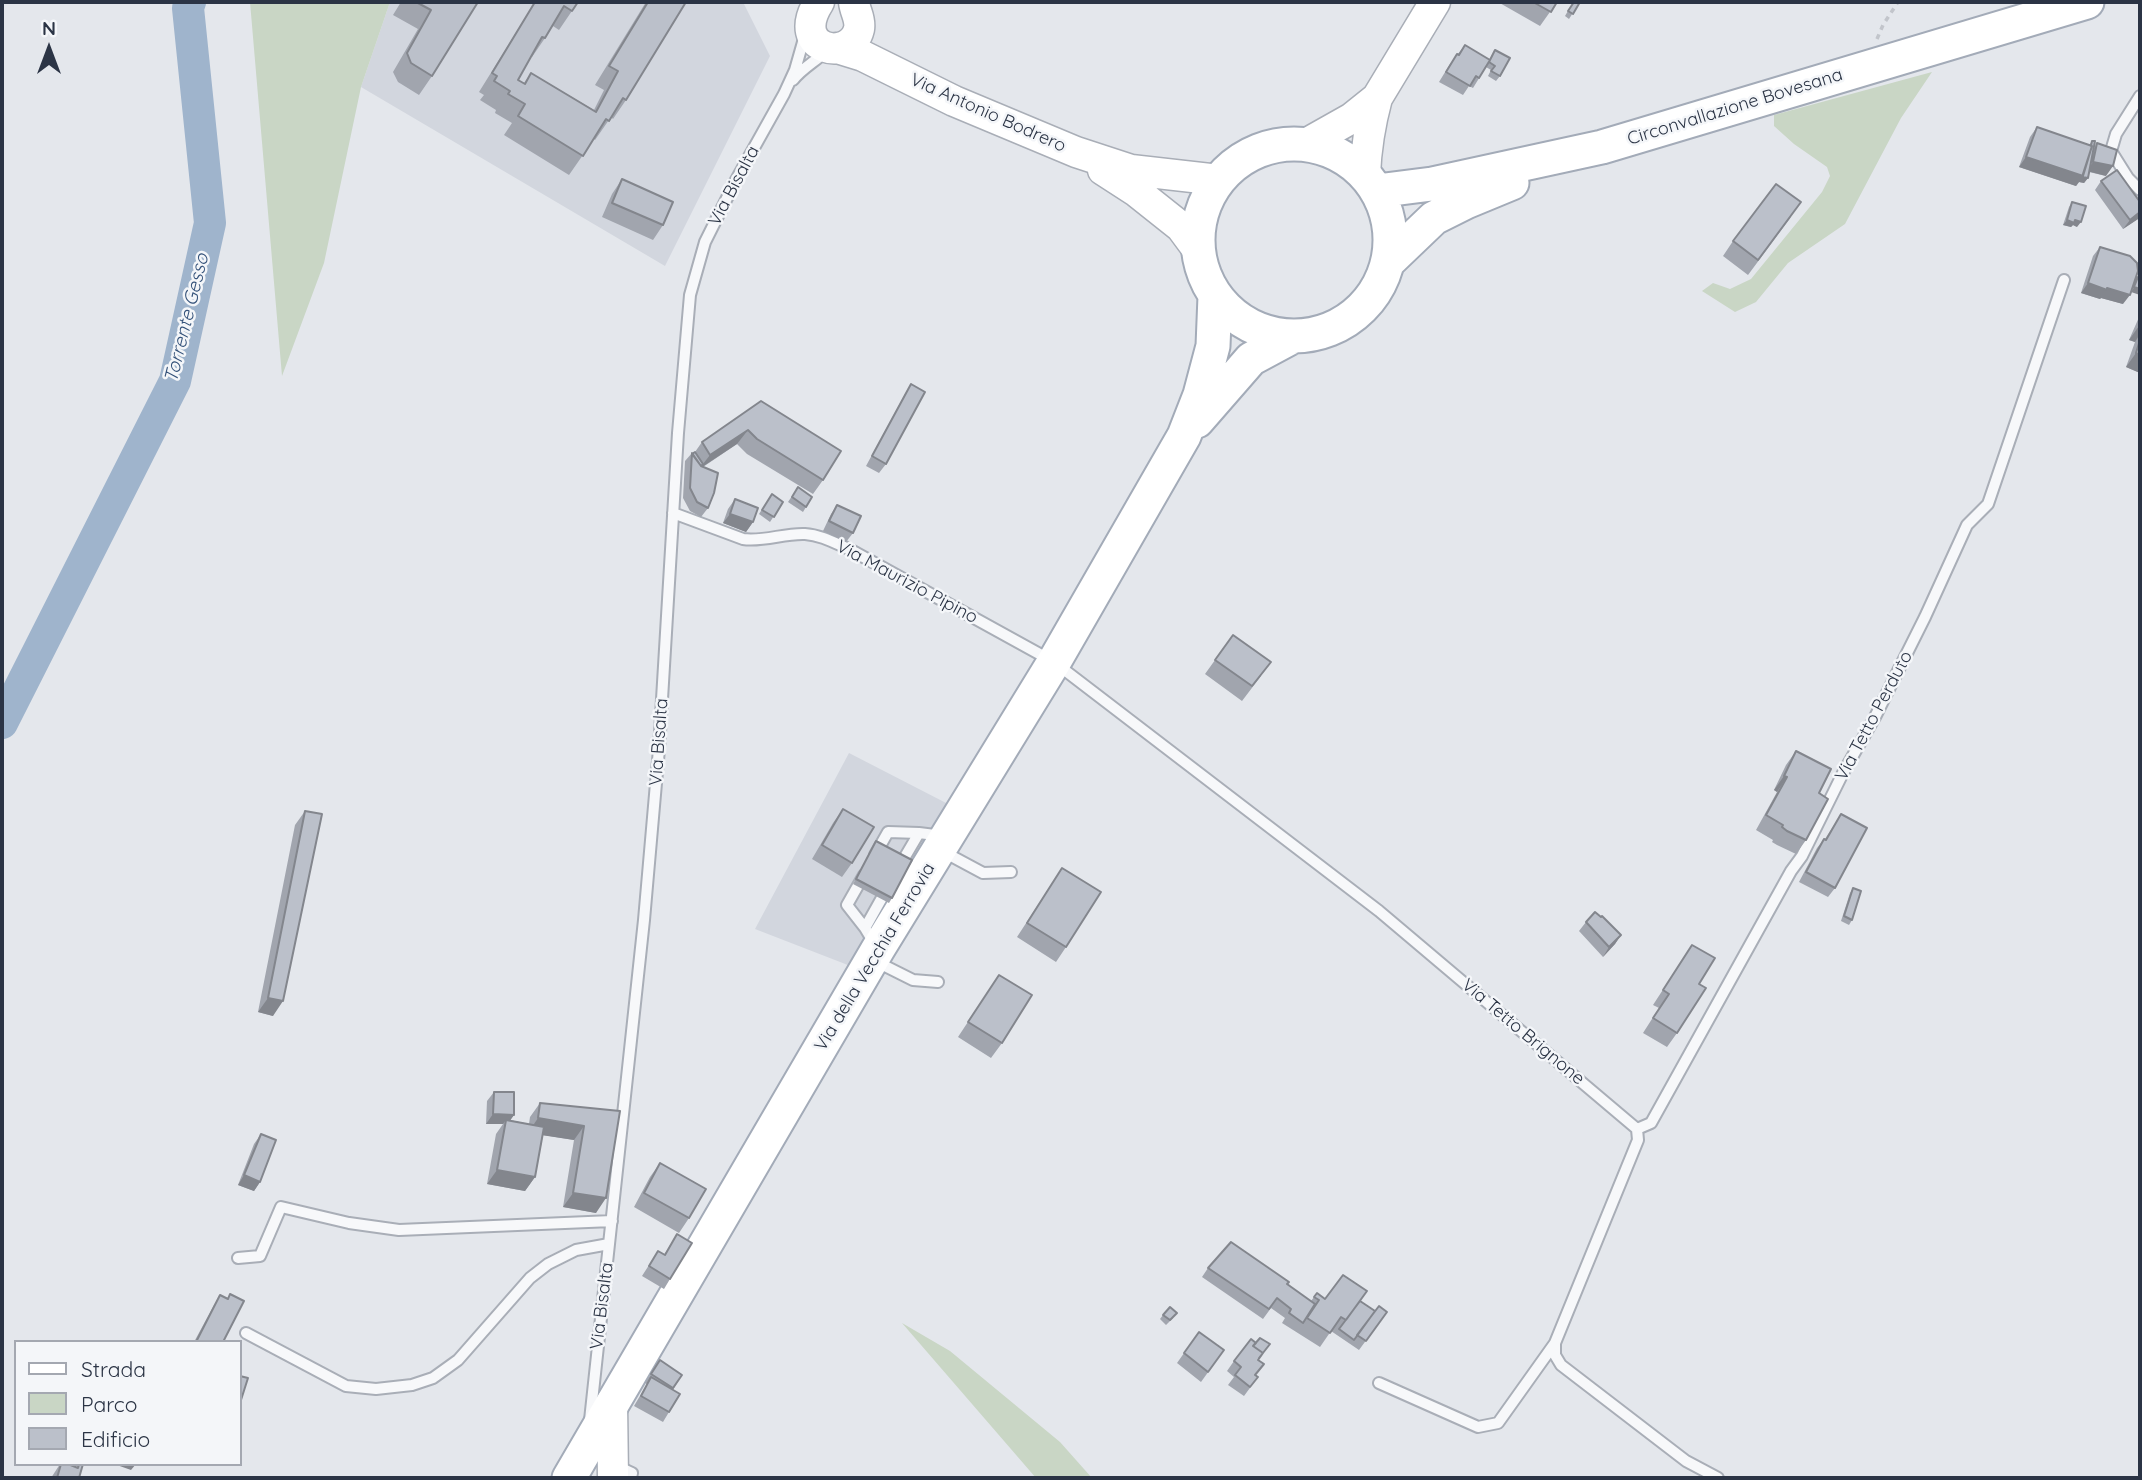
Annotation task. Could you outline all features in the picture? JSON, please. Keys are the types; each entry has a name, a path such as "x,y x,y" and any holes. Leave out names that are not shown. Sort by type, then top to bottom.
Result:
{"main road":[{"path":"1371,183 1368,133 1377,98 1435,2"},
{"name":"Circonvallazione Bovesana","path":"1371,183 1432,184 1602,147 2087,2"},
{"name":"Via Bisalta","path":"817,7 809,26 816,41 833,48 845,46 858,34 860,26 854,7"},
{"name":"Via Antonio Bodrero","path":"854,7 876,48 900,73"},
{"name":"Via Antonio Bodrero","path":"833,48 863,56 954,101 1076,152 1131,170 1219,180"},
{"path":"1304,145 1352,118 1377,98"},
{"path":"1280,145 1304,145 1326,150 1347,160 1371,183 1387,214 1391,238 1388,262 1375,292 1353,317 1324,332 1292,337 1262,331 1236,317 1215,296 1204,274 1198,250 1199,225 1206,201 1219,180 1236,163 1257,152 1280,145"},
{"path":"1388,262 1434,218 1466,202 1602,147"},
{"name":"Via Antonio Bodrero","path":"1076,152 1146,199 1181,227 1198,250"},
{"name":"Via della Vecchia Ferrovia","path":"569,1478 611,1466 601,1406 935,839 1054,662 1184,436 1200,395 1213,346 1215,296"},
{"name":"Via della Vecchia Ferrovia","path":"1184,436 1251,359 1292,337"}],"lane":[{"name":"Via Bisalta","path":"601,1406 609,1244 659,749 673,513 690,295 705,242 784,94 817,7"},
{"name":"Via Bisalta","path":"784,94 802,70 833,48"},
{"path":"2140,96 2116,134 2111,151 2128,178 2140,190"},
{"name":"Via Tetto Perduto","path":"1637,1129 1651,1123 1791,871 1802,856 1843,773 1875,718 1967,525 1988,504 2064,280"},
{"name":"Via Maurizio Pipino","path":"673,513 754,541 803,534 816,535 849,549 1054,662"},
{"name":"Via Tetto Brignone","path":"1054,662 1379,911 1637,1129"},
{"path":"938,982 913,981 872,945 847,905 888,832 935,839 983,873 1011,872"},
{"path":"1379,1383 1478,1427 1498,1423 1555,1343 1638,1140 1637,1129"},
{"path":"238,1258 260,1256 281,1208 349,1223 399,1230 612,1221"},
{"path":"246,1333 346,1386 376,1389 412,1385 433,1378 458,1360 530,1278 548,1264 576,1250 609,1244"},
{"path":"1555,1343 1555,1355 1562,1365 1686,1461 1718,1478"}],"path":[{"path":"1877,65 1875,47 1878,35 1898,2"}],"shaded area":[{"path":"390,2 743,2 770,56 665,266 361,87"},
{"path":"849,753 950,805 853,967 755,929"}],"green space":[{"path":"250,2 390,2 361,87 324,263 282,376"},
{"path":"1932,72 1901,118 1845,224 1788,263 1756,302 1735,312 1702,291 1713,283 1730,289 1751,279 1822,192 1830,176 1827,167 1774,126 1774,115"},
{"path":"902,1323 950,1351 1060,1442 1092,1478 1036,1478"}],"building":[{"path":"416,2 478,2 432,76 411,63 407,53 431,10"},
{"path":"535,2 578,2 572,11 564,6 545,38 542,37 518,80 525,84 531,73 596,112 618,71 609,66 648,2 686,2 626,100 623,98 609,121 606,119 583,156 518,116 525,104 494,81 497,76 492,73"},
{"path":"1533,2 1557,2 1551,12"},
{"path":"1574,2 1580,2 1573,14 1568,11"},
{"path":"1465,45 1490,60 1479,78 1476,76 1470,86 1446,72"},
{"path":"1495,50 1510,58 1500,76 1491,71 1495,66 1489,62"},
{"path":"2037,127 2092,146 2083,176 2026,157"},
{"path":"2092,141 2095,141 2088,178 2082,177 2092,146"},
{"path":"2097,143 2117,150 2113,166 2093,162"},
{"path":"2117,170 2140,202 2140,212 2130,220 2101,181"},
{"path":"622,179 673,202 663,225 612,203"},
{"path":"1776,184 1801,202 1758,260 1733,241"},
{"path":"2072,202 2086,206 2081,222 2067,220"},
{"path":"2100,247 2130,256 2137,263 2138,271 2130,295 2088,283"},
{"path":"2140,277 2140,289 2134,287"},
{"path":"911,384 925,392 886,464 872,456"},
{"path":"761,401 841,451 823,480 757,439 748,430 710,455 702,442"},
{"path":"695,452 703,464 701,466 692,454"},
{"path":"692,453 701,466 718,473 708,508 697,502 690,488"},
{"path":"798,487 812,497 806,507 792,497"},
{"path":"772,494 783,502 774,517 762,510"},
{"path":"735,499 758,508 753,522 730,514"},
{"path":"837,505 861,516 853,533 829,521"},
{"path":"1233,635 1271,662 1252,686 1215,660"},
{"path":"1796,751 1831,769 1819,793 1828,799 1806,840 1787,831 1783,825 1766,815 1787,777 1784,776"},
{"path":"843,809 874,827 852,863 822,845"},
{"path":"305,811 322,814 283,1001 268,998"},
{"path":"1841,814 1867,828 1835,888 1806,872"},
{"path":"876,841 912,860 892,898 856,879"},
{"path":"1062,868 1101,892 1066,947 1027,923"},
{"path":"1853,888 1861,891 1852,920 1844,916"},
{"path":"1595,912 1621,935 1609,947 1586,922"},
{"path":"1692,945 1715,958 1699,984 1706,988 1677,1033 1653,1018 1669,994 1663,990"},
{"path":"999,975 1032,995 1002,1043 968,1022"},
{"path":"494,1092 514,1092 514,1115 493,1114"},
{"path":"540,1103 620,1111 606,1198 573,1193 584,1126 538,1118"},
{"path":"506,1120 544,1127 535,1177 497,1170"},
{"path":"261,1134 276,1140 260,1182 244,1175"},
{"path":"660,1163 706,1189 689,1218 644,1193"},
{"path":"677,1234 692,1243 670,1279 649,1266 658,1251 665,1255"},
{"path":"1231,1242 1289,1282 1287,1284 1315,1304 1303,1323 1289,1313 1291,1309 1277,1298 1269,1309 1208,1268"},
{"path":"1343,1275 1367,1291 1346,1320 1341,1317 1330,1333 1307,1318 1319,1300 1314,1297 1317,1293 1325,1299"},
{"path":"230,1294 244,1301 224,1340 197,1340 220,1295 228,1299"},
{"path":"1360,1301 1375,1311 1354,1340 1339,1329"},
{"path":"1379,1306 1387,1312 1366,1341 1357,1335"},
{"path":"1170,1307 1177,1313 1170,1320 1163,1315"},
{"path":"1199,1332 1224,1350 1208,1372 1184,1353"},
{"path":"1260,1338 1270,1344 1263,1353 1253,1346"},
{"path":"1251,1339 1256,1343 1253,1346 1263,1353 1258,1360 1264,1364 1250,1387 1235,1375 1241,1367 1234,1361"},
{"path":"660,1360 682,1375 673,1388 651,1374"},
{"path":"242,1376 248,1378 242,1397"},
{"path":"651,1377 680,1394 669,1412 641,1396"},
{"path":"60,1466 82,1466 79,1478 57,1478"}],"waterway":[{"name":"Torrente Gesso","path":"2,723 175,381 210,223 188,8 190,2"}]}
